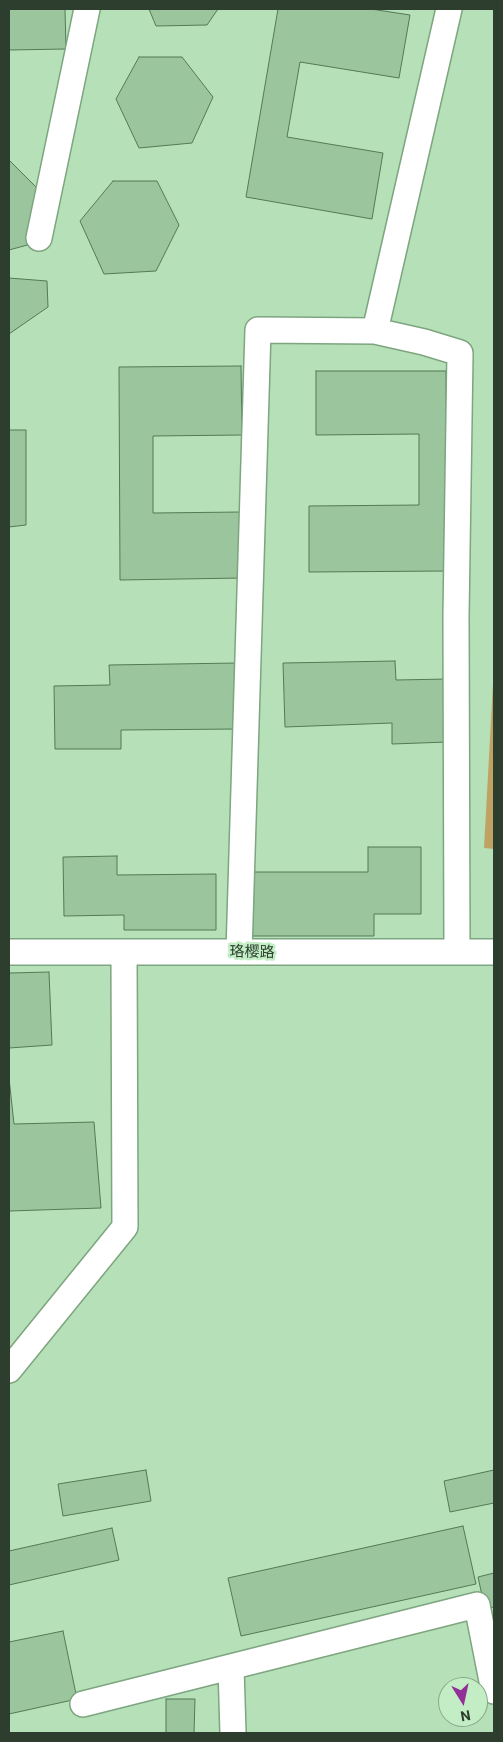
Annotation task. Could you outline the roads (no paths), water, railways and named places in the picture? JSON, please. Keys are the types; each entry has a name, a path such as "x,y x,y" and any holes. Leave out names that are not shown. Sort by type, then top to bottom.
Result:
{"street":[{"path":"40,238 87,9"},
{"path":"376,331 449,9"},
{"path":"239,952 258,330 376,331 424,342 460,353 456,616 457,952"},
{"name":"珞樱路","path":"9,952 494,952"},
{"path":"9,1370 125,1227 124,952"},
{"path":"83,1704 477,1605 494,1691"},
{"path":"230,1667 233,1733"}]}
